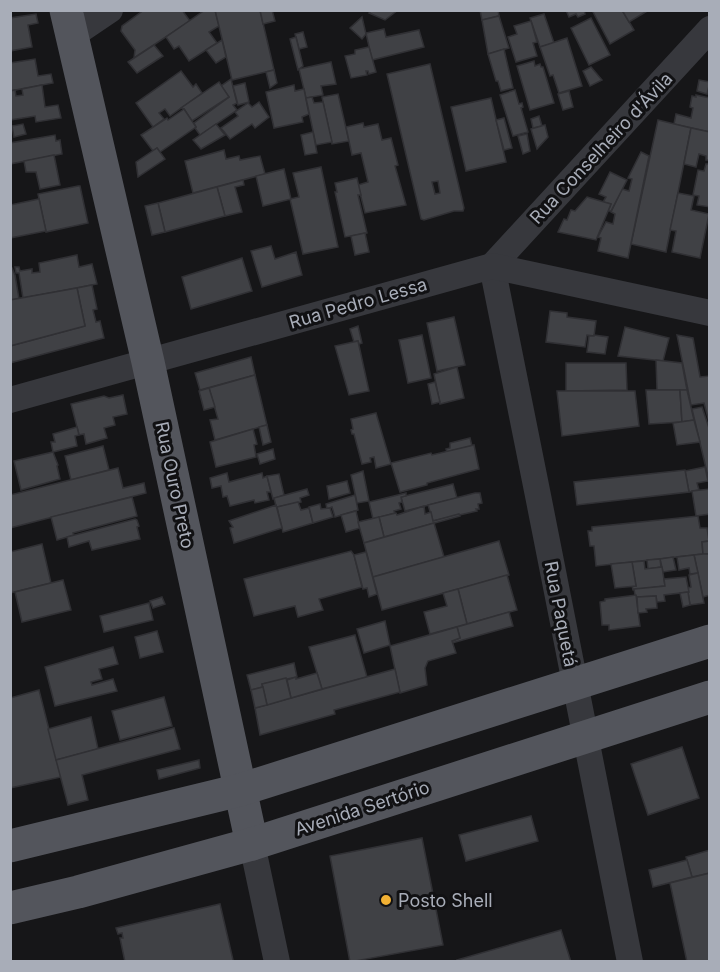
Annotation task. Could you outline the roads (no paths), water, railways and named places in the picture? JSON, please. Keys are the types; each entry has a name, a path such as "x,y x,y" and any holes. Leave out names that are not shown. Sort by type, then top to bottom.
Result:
{"main road":[{"name":"Rua Ouro Preto","path":"70,23 148,362 252,844"},
{"path":"10,846 240,790 710,641"},
{"name":"Avenida Sertório","path":"10,908 78,892 252,844 710,697"}],"street":[{"path":"70,23 110,10"},
{"name":"Rua Conselheiro d'Ávila","path":"492,266 710,29"},
{"name":"Rua Pedro Lessa","path":"10,400 492,266 710,313"},
{"name":"Rua Paquetá","path":"492,266 630,962"},
{"name":"Rua Ouro Preto","path":"252,844 277,962"}],"place":[{"name":"Posto Shell","path":"386,900"}]}
